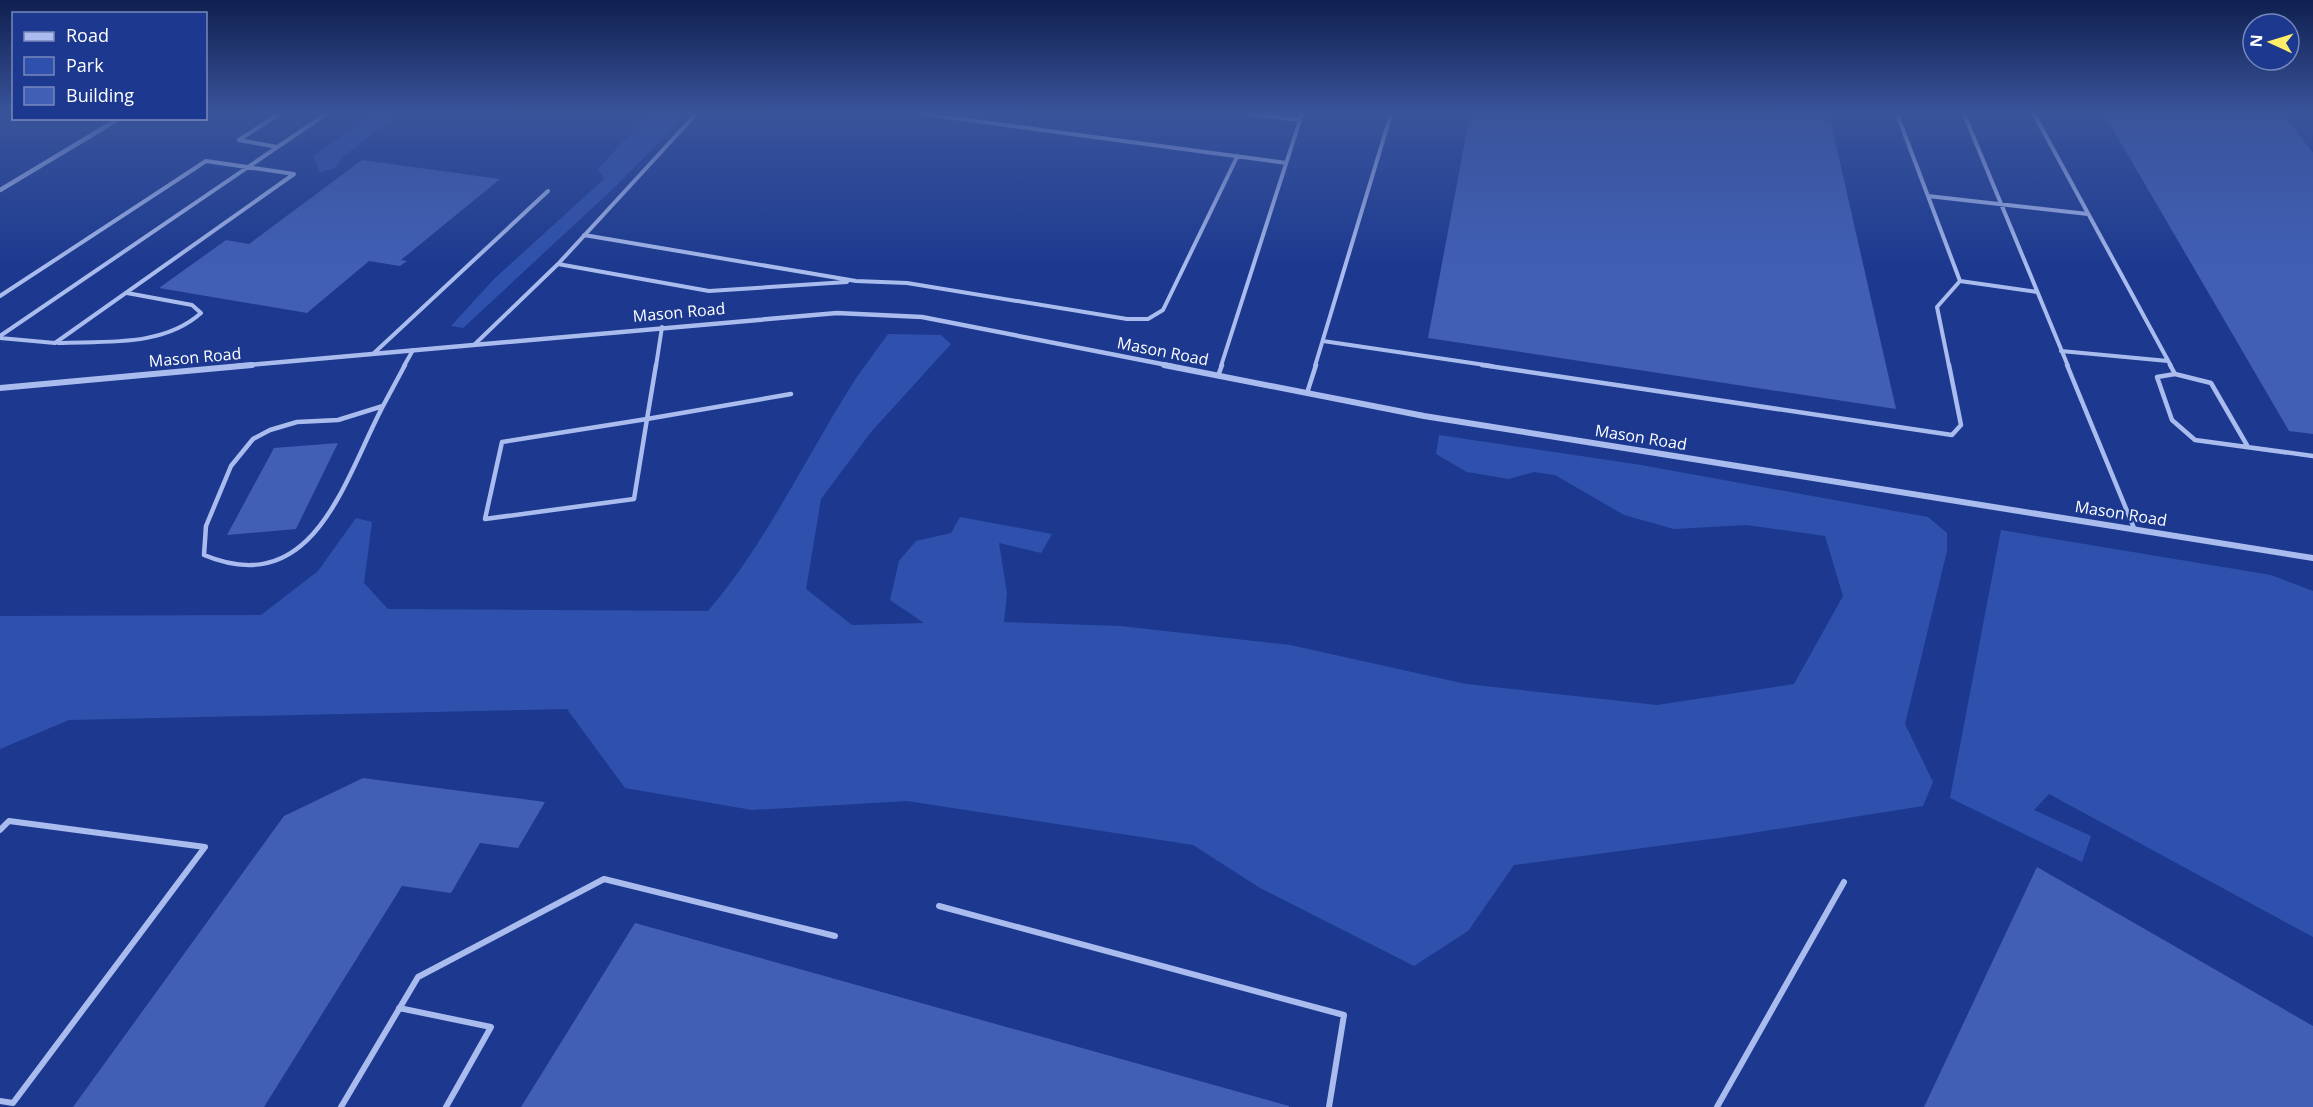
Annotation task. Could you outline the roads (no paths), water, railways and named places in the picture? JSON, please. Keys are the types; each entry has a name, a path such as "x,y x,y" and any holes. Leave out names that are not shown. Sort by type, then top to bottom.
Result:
{"street":[{"path":"0,190 41,166"},
{"name":"Mason Road","path":"0,388 837,313 922,317 1436,418 2313,558"}],"lane":[{"path":"0,296 199,166"},
{"path":"55,343 294,174 239,166"},
{"path":"475,344 558,264 649,166"},
{"path":"558,264 709,291 855,281 907,283 1127,319 1148,319 1163,310 1233,166"},
{"path":"1218,376 1285,166"},
{"path":"1307,393 1376,166"},
{"path":"1917,166 1960,281"},
{"path":"1985,166 2134,528"},
{"path":"2062,166 2175,374"},
{"path":"0,337 249,167"},
{"path":"373,354 548,191"},
{"path":"1928,196 2088,214"},
{"path":"584,236 855,281"},
{"path":"1323,341 1952,435 1961,425 1936,307 1960,281"},
{"path":"1960,281 2037,292"},
{"path":"0,337 55,343 155,336 178,331 192,323 201,313 192,305 126,293"},
{"path":"662,327 647,419 634,499 485,519 502,442 647,419 791,394"},
{"path":"384,406 338,420 297,422 270,430 253,439 231,466 206,526 204,555 220,564 244,568 269,563 297,551 315,536 334,509 413,350"},
{"path":"2061,351 2168,362"},
{"path":"2248,447 2211,383 2175,374 2157,377 2172,420 2195,440 2313,456"},
{"path":"0,830 9,821 205,847 13,1103 0,1101"},
{"path":"341,1107 418,977 604,879 835,936"},
{"path":"1717,1107 1844,882"},
{"path":"939,906 1344,1015 1329,1107"},
{"path":"399,1008 491,1027 446,1107"}]}
